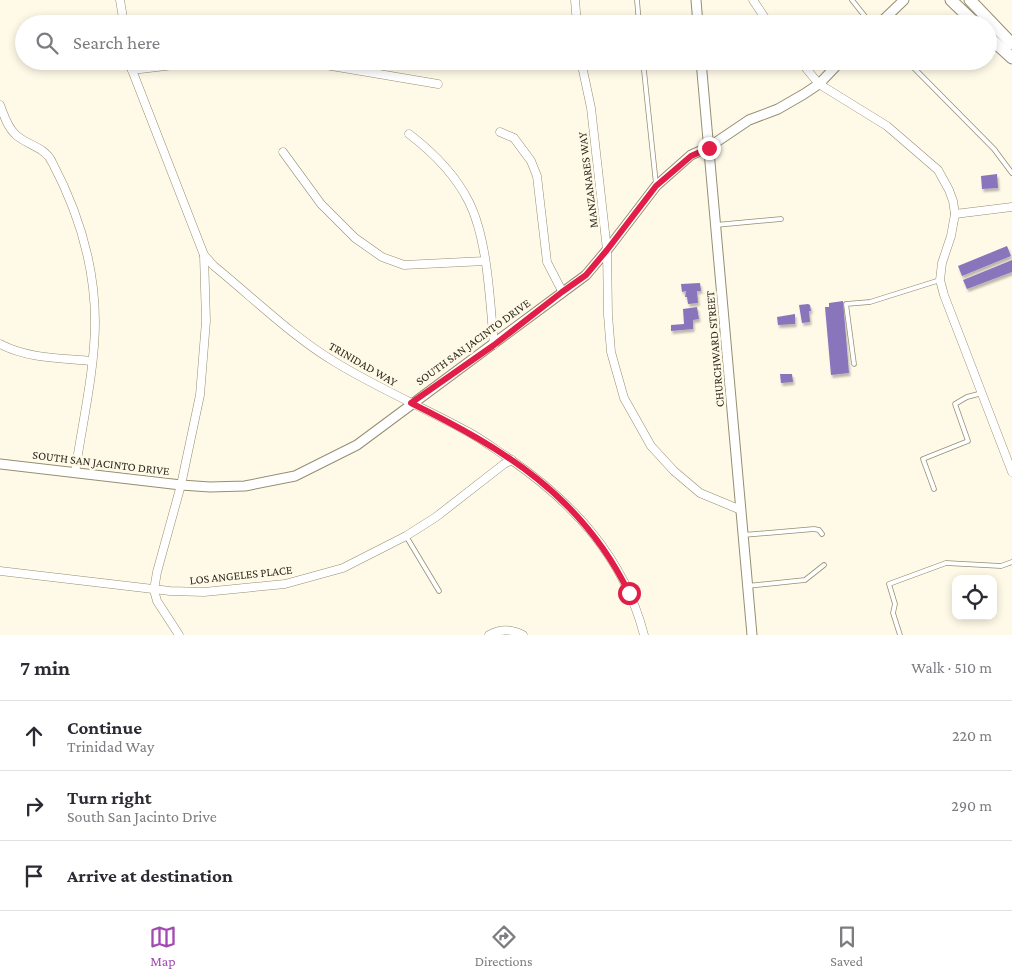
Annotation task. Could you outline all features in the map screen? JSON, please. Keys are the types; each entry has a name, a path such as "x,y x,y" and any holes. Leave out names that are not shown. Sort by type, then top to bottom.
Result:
{"main road":[{"path":"951,0 967,15"},
{"path":"970,0 984,15"},
{"path":"997,28 1012,44"},
{"path":"997,44 1012,58"}],"street":[{"path":"120,0 122,15"},
{"path":"575,0 576,15"},
{"path":"696,0 697,15"},
{"path":"753,0 763,15"},
{"path":"888,15 904,0"},
{"name":"TRINIDAD WAY","path":"132,70 204,255 214,266 286,326 333,362 390,394 474,435 530,472 562,499 590,530 622,577 644,635"},
{"path":"355,70 438,84"},
{"name":"MANZANARES WAY","path":"583,70 591,108 607,250 608,315 611,352 624,398 651,446 674,472 700,493 741,510"},
{"name":"CHURCHWARD STREET","path":"702,70 752,635"},
{"path":"807,70 819,84 887,126 938,170 949,190 955,214 951,236 942,263 940,280 944,295 1012,472"},
{"name":"SOUTH SAN JACINTO DRIVE","path":"0,464 210,487 245,486 295,476 357,445 411,403 494,345 586,275 656,186 691,156 709,148 748,120 778,109 819,84 832,70"},
{"path":"0,105 11,129 17,136 42,150 51,159 74,211 86,247 93,285 95,322 92,361 74,473"},
{"path":"500,132 514,138 531,161 537,176 547,262 562,292"},
{"path":"409,134 430,149 454,176 470,203 482,239 494,345"},
{"path":"283,152 321,204 356,238 382,257 404,266 485,261"},
{"path":"955,214 1012,207"},
{"path":"179,635 157,601 154,590 157,572 181,485 200,395 206,322 204,255"},
{"path":"0,344 10,349 50,359 92,361"},
{"name":"LOS ANGELES PLACE","path":"0,571 154,590 204,592 285,584 343,568 406,536 436,517 504,464 512,460"},
{"path":"489,635 506,630 523,635"}],"lane":[{"path":"637,0 638,15"},
{"path":"852,0 864,15"},
{"path":"644,70 656,186"},
{"path":"916,70 994,149 1012,173"},
{"path":"716,225 781,219"},
{"path":"854,364 846,304 870,302 940,280"},
{"path":"934,489 923,459 968,441 955,404 967,397 982,392"},
{"path":"743,535 814,529 819,530 822,534"},
{"path":"406,536 439,591"},
{"path":"900,635 893,613 894,604 889,584 946,563 1001,566 1012,562"},
{"path":"748,586 805,580 824,565"}],"building":[{"path":"997,174 998,188 982,189 981,176"},
{"path":"1007,246 1011,256 962,276 958,266"},
{"path":"1012,260 1012,272 967,289 963,280"},
{"path":"700,283 701,291 697,291 698,303 688,304 687,297 685,297 686,291 682,292 681,284"},
{"path":"843,301 849,373 831,375 825,307 829,307 829,303"},
{"path":"808,304 811,311 809,311 810,322 802,323 799,305"},
{"path":"697,307 699,319 693,320 693,329 671,331 671,325 684,324 683,309"},
{"path":"795,314 795,324 778,325 777,317"},
{"path":"780,374 792,374 793,382 781,383"}],"route":[{"path":"629,593 622,577 603,546 562,499 546,485 530,472 474,435 411,403 494,345 586,275 656,186 691,156 709,148"}]}
